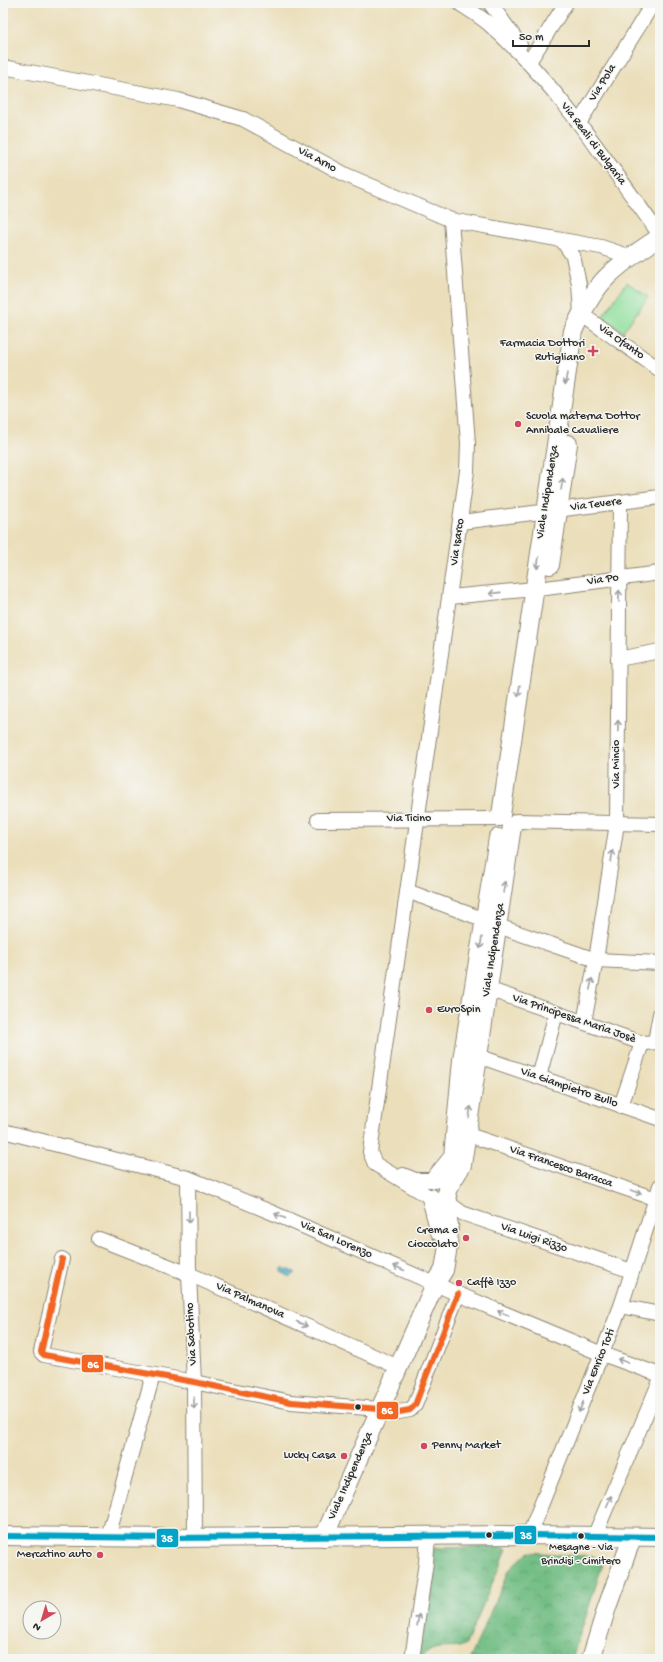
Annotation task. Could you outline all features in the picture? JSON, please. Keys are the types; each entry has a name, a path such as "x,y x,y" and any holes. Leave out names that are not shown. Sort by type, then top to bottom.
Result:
{"main road":[{"name":"Viale Indipendenza","path":"324,1537 435,1284 444,1270 450,1226 446,1210 438,1190 453,1157 462,1060 491,923 552,511 573,331 581,314 607,277 660,236"},
{"name":"Viale Indipendenza","path":"438,1190 462,1165 488,989 491,923"},
{"path":"3,1536 195,1538 530,1535 632,1538 660,1537"},
{"path":"591,1659 607,1607 632,1538"}],"street":[{"name":"Via Reali di Bulgaria","path":"459,3 488,24 526,59 579,123 660,236"},
{"name":"Via Reali di Bulgaria","path":"490,3 520,45 526,59"},
{"path":"526,59 566,3"},
{"name":"Via Pola","path":"579,123 653,3"},
{"name":"Via Arno","path":"3,67 178,100 243,119 346,175 451,220 601,246 631,257"},
{"name":"Via Isarco","path":"438,1190 385,1170 376,1164 370,1152 468,471 468,443 451,220"},
{"path":"562,240 573,256 579,284 581,314"},
{"name":"Via Ofanto","path":"581,314 660,370"},
{"name":"Via Tevere","path":"461,522 620,502 658,495"},
{"name":"Via Mincio","path":"584,1022 596,960 617,823 620,502"},
{"name":"Via Po","path":"450,597 540,589 619,577 660,573"},
{"path":"618,658 660,651"},
{"name":"Via Ticino","path":"318,820 507,819 660,824"},
{"path":"407,891 491,923 596,960 660,963"},
{"name":"Via Principessa Maria Josè","path":"488,989 556,1013 652,1042"},
{"path":"539,1077 556,1013"},
{"path":"621,1106 652,1042 660,1014"},
{"name":"Via Giampietro Zullo","path":"478,1056 660,1119"},
{"name":"Via San Lorenzo","path":"3,1131 188,1178 273,1213 458,1294 602,1354 660,1375"},
{"name":"Via Francesco Baracca","path":"466,1134 658,1192"},
{"name":"Via Sabotino","path":"188,1178 189,1274 194,1382 195,1538"},
{"name":"Via Luigi Rizzo","path":"438,1190 462,1213 632,1271"},
{"name":"Via Enrico Toti","path":"530,1535 621,1306 658,1192"},
{"name":"Via Palmanova","path":"99,1239 189,1274 398,1367"},
{"path":"62,1259 41,1352 44,1355 153,1374 291,1402 380,1409 399,1412 410,1410 415,1405 458,1294"},
{"path":"621,1306 660,1314"},
{"path":"108,1537 153,1374"},
{"path":"594,1537 660,1381"},
{"path":"412,1659 426,1562 428,1536"}],"green space":[{"path":"627,282 648,297 623,332 602,317"},
{"path":"502,1547 507,1549 466,1644 459,1647 434,1649 417,1659 434,1548"},
{"path":"528,1552 595,1557 602,1566 572,1659 470,1659 509,1570"}],"water":[{"path":"282,1268 296,1273 290,1277 282,1272"}],"transit line":[{"name":"86","path":"62,1259 41,1352 44,1355 194,1382 291,1402 380,1409 399,1412 410,1410 415,1405 458,1294"},
{"name":"35","path":"3,1536 171,1538 529,1535 660,1537"}],"place":[{"name":"Farmacia Dottori Rutigliano","path":"593,351"},
{"name":"Scuola materna Dottor Annibale Cavaliere","path":"518,424"},
{"name":"EuroSpin","path":"429,1010"},
{"name":"Crema e Cioccolato","path":"466,1238"},
{"name":"Caffè Izzo","path":"459,1283"},
{"name":"Penny Market","path":"424,1446"},
{"name":"Lucky Casa","path":"344,1456"},
{"name":"Mesagne - Via Brindisi - Cimitero","path":"581,1536"},
{"name":"Mercatino auto","path":"100,1555"}]}
